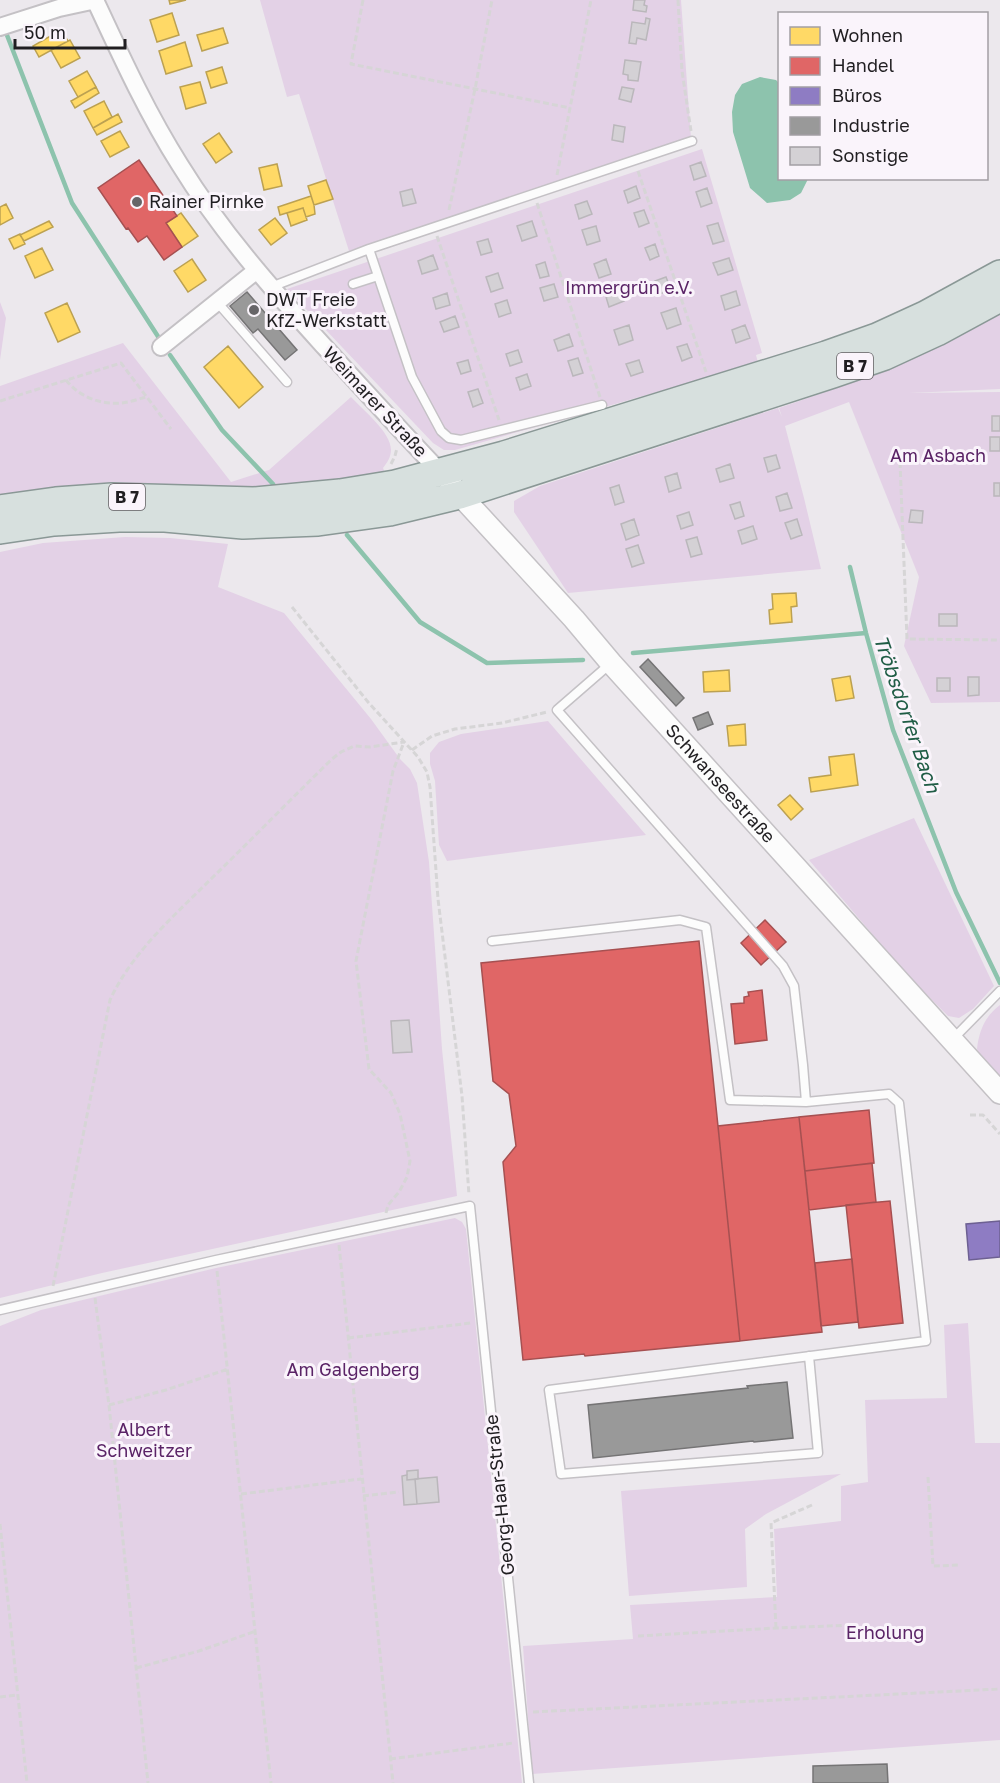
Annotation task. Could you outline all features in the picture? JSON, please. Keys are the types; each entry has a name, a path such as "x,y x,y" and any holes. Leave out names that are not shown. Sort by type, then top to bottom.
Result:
{"main road":[{"name":"B 7","path":"0,509 56,501 112,497 215,498 254,501 340,493 395,484 504,455 826,356 877,337 925,315 1000,274"},
{"name":"B 7","path":"0,530 54,522 119,518 165,518 243,525 318,522 390,512 460,495 832,375 937,332 1000,298"}],"street":[{"path":"6,25 59,8 95,0"},
{"name":"Weimarer Straße","path":"95,0 148,111 216,218 271,287 441,473"},
{"path":"161,347 257,270"},
{"name":"Schwanseestraße","path":"441,473 1000,1093"}],"lane":[{"path":"271,287 369,249 692,141"},
{"path":"369,249 412,377 441,431 449,438 461,440 602,405"},
{"path":"353,284 378,276"},
{"path":"217,302 287,382"},
{"path":"611,663 557,710 783,966 794,986 806,1101"},
{"path":"492,941 680,920 706,927 730,1100 806,1101 889,1095 899,1103 926,1341 809,1356 549,1390 561,1474 818,1452 809,1356"},
{"path":"952,1041 1000,991"},
{"path":"0,1310 216,1260 470,1206"},
{"name":"Georg-Haar-Straße","path":"470,1206 529,1783"}],"path":[{"path":"363,0 351,64 570,108"},
{"path":"446,223 492,0"},
{"path":"557,175 591,0"},
{"path":"678,0 682,71 692,141"},
{"path":"635,161 708,378"},
{"path":"534,194 602,405"},
{"path":"434,227 502,430"},
{"path":"0,401 120,363 171,429"},
{"path":"66,380 73,389 85,397 103,401 122,403 147,397"},
{"path":"900,462 907,639 1000,640"},
{"path":"292,607 368,702 412,750 427,772 438,899 462,1096 470,1206"},
{"path":"412,750 432,736 455,729 502,723 557,710"},
{"path":"388,1223 386,1213 388,1205 399,1192 407,1177 410,1161 400,1114 391,1093 369,1069 356,961 393,771 404,742"},
{"path":"51,1297 110,1000 118,982 136,957 164,927 332,759 354,746 370,747 404,742"},
{"path":"970,1115 983,1115 1000,1134"},
{"path":"338,1235 393,1783"},
{"path":"216,1260 271,1783"},
{"path":"94,1287 109,1405 148,1783"},
{"path":"348,1338 482,1321"},
{"path":"109,1405 166,1390 228,1369"},
{"path":"928,1477 933,1566 960,1565"},
{"path":"242,1494 361,1479"},
{"path":"363,1496 399,1492"},
{"path":"776,1628 771,1523 812,1505"},
{"path":"0,1524 27,1783"},
{"path":"638,1636 855,1625"},
{"path":"136,1668 198,1651 256,1631"},
{"path":"523,1713 1000,1689"},
{"path":"0,1697 17,1695"},
{"path":"390,1759 526,1742"}],"green space":[{"path":"260,0 681,0 691,139 349,251 299,94 287,97"},
{"name":"Immergrün e.V.","path":"702,149 762,353 756,355 758,363 455,450 444,450 433,443 287,289"},
{"path":"0,302 6,318 0,360"},
{"name":"Am Asbach","path":"1000,309 1000,389 909,393 1000,392 1000,702 931,703 904,646 919,577 849,402 785,426 821,569 568,593 514,512 514,501 540,486 778,408 782,417 779,408 860,380 916,356"},
{"path":"123,343 231,482 269,470 351,397 382,429 390,443 390,455 383,468 385,473 352,482 0,506 0,386"},
{"path":"125,537 170,538 228,544 218,587 284,613 410,769 417,783 429,862 442,1049 457,1196 102,1273 0,1298 0,552 43,543"},
{"path":"548,721 646,835 447,861 439,845 435,781 430,764 430,753 439,742 461,734"},
{"path":"914,818 994,986 973,1009 959,1018 948,1016 908,976 809,860"},
{"path":"1000,1005 1000,1079 981,1058 977,1049 984,1024 990,1014"},
{"path":"455,1218 462,1222 466,1229 522,1783 0,1783 0,1326 41,1310 216,1268"},
{"name":"Erholung","path":"968,1323 975,1443 1000,1443 1000,1740 532,1774 523,1646 633,1639 630,1605 777,1597 774,1529 841,1521 841,1486 868,1482 865,1400 947,1398 944,1325"},
{"path":"841,1474 766,1514 745,1529 747,1587 629,1596 621,1491"}],"shaded area":[{"path":"760,77 778,82 778,180 808,180 801,193 790,200 767,203 750,188 733,132 732,112 735,95 742,84"}],"building: Wohnen":[{"path":"169,0 186,0 170,4"},
{"path":"172,13 179,35 157,42 150,20"},
{"path":"223,28 228,43 202,51 197,35"},
{"path":"61,30 68,41 39,57 33,46"},
{"path":"70,40 80,58 61,68 51,50"},
{"path":"185,42 192,66 166,74 159,51"},
{"path":"222,67 227,83 211,88 206,72"},
{"path":"87,71 96,87 78,97 69,81"},
{"path":"200,82 206,103 186,109 180,87"},
{"path":"96,87 99,93 75,108 71,101"},
{"path":"104,101 112,117 93,128 84,111"},
{"path":"118,114 122,122 97,135 93,128"},
{"path":"120,131 129,147 110,157 101,141"},
{"path":"219,133 232,152 216,163 203,144"},
{"path":"277,164 282,186 264,190 259,168"},
{"path":"326,180 333,199 314,205 308,186"},
{"path":"311,196 315,214 306,217 303,208 280,215 278,207"},
{"path":"6,204 13,218 0,225 0,207"},
{"path":"303,208 307,220 291,226 287,213"},
{"path":"181,213 198,236 182,247 166,223"},
{"path":"275,218 287,233 271,245 259,230"},
{"path":"49,221 53,227 24,241 20,235"},
{"path":"20,234 25,244 14,249 9,239"},
{"path":"42,248 53,270 35,278 25,256"},
{"path":"192,259 206,280 188,292 174,271"},
{"path":"67,303 80,332 58,342 45,313"},
{"path":"228,346 263,387 239,408 204,367"},
{"path":"796,593 797,606 791,607 792,622 770,624 769,610 773,609 772,594"},
{"path":"729,670 730,691 704,692 703,672"},
{"path":"850,676 854,698 836,701 832,679"},
{"path":"745,724 746,745 729,746 727,726"},
{"path":"854,754 858,785 811,792 809,778 831,775 829,757"},
{"path":"790,795 803,809 791,820 778,805"}],"building: Handel":[{"name":"Rainer Pirnke","path":"139,160 177,216 166,223 182,247 164,260 147,236 138,242 128,228 126,229 98,188"},
{"path":"765,920 786,942 761,965 741,943"},
{"path":"699,941 740,1341 523,1360 503,1162 516,1146 509,1094 493,1081 481,963"},
{"path":"762,990 767,1040 735,1044 731,1004 744,1003 744,997 749,996 748,992"},
{"path":"869,1110 874,1163 805,1171 799,1117"},
{"path":"799,1117 822,1332 740,1341 718,1126"},
{"path":"872,1163 876,1202 809,1210 805,1171"},
{"path":"890,1201 903,1323 859,1328 846,1205"},
{"path":"852,1259 858,1322 821,1326 815,1263"}],"building: Büros":[{"path":"1000,1221 1000,1257 969,1260 966,1224"}],"building: Industrie":[{"path":"247,292 297,350 285,360 258,329 253,333 230,306"},
{"path":"648,659 684,698 676,706 640,667"},
{"path":"708,712 713,724 698,730 693,718"},
{"path":"787,1382 793,1438 593,1458 588,1405"},
{"path":"887,1764 888,1783 813,1783 813,1766"}],"building: Sonstige":[{"path":"634,0 645,0 646,12 633,10"},
{"path":"646,18 650,19 646,40 637,38 636,44 629,43 632,22 645,24"},
{"path":"625,60 641,62 638,81 628,80 628,75 623,74"},
{"path":"622,87 634,89 631,102 619,99"},
{"path":"614,125 625,127 623,142 612,140"},
{"path":"701,162 706,176 694,180 690,166"},
{"path":"636,186 640,198 628,203 624,191"},
{"path":"707,188 712,203 701,207 696,192"},
{"path":"412,189 416,203 403,206 400,192"},
{"path":"587,201 592,214 579,219 575,205"},
{"path":"644,210 649,223 639,227 634,213"},
{"path":"532,221 537,236 522,241 517,226"},
{"path":"718,223 724,241 713,244 707,226"},
{"path":"596,226 600,241 587,245 582,230"},
{"path":"488,239 492,252 481,255 477,242"},
{"path":"655,244 659,256 650,260 645,248"},
{"path":"433,255 438,269 422,274 418,261"},
{"path":"729,258 733,270 718,275 713,263"},
{"path":"606,259 611,274 599,278 594,264"},
{"path":"545,262 549,276 540,278 536,265"},
{"path":"498,273 503,288 491,292 486,277"},
{"path":"666,277 671,290 659,294 655,281"},
{"path":"554,284 558,297 544,301 540,288"},
{"path":"736,291 740,305 725,310 721,296"},
{"path":"620,292 624,301 609,307 606,297"},
{"path":"447,293 450,305 436,309 433,298"},
{"path":"507,300 511,313 499,317 495,304"},
{"path":"676,308 681,324 667,329 661,313"},
{"path":"455,316 459,327 444,332 440,322"},
{"path":"629,325 633,340 619,345 614,330"},
{"path":"745,325 750,338 736,343 732,330"},
{"path":"569,334 573,346 558,351 554,340"},
{"path":"687,344 692,357 682,361 677,347"},
{"path":"518,350 522,362 510,366 506,354"},
{"path":"578,358 583,373 573,376 568,361"},
{"path":"468,360 471,371 461,374 457,363"},
{"path":"639,360 643,372 631,376 626,364"},
{"path":"527,374 531,386 520,390 516,378"},
{"path":"478,389 483,403 473,407 468,392"},
{"path":"992,416 1000,416 1000,431 992,431"},
{"path":"990,437 1000,437 1000,451 990,451"},
{"path":"776,455 780,468 768,472 764,458"},
{"path":"730,464 734,478 720,482 716,469"},
{"path":"677,473 681,488 669,492 665,477"},
{"path":"994,483 1000,483 1000,496 994,496"},
{"path":"619,485 624,502 615,505 610,488"},
{"path":"787,493 792,508 780,511 776,497"},
{"path":"740,502 744,516 735,519 730,505"},
{"path":"911,510 923,511 922,523 909,522"},
{"path":"689,512 693,525 681,529 677,516"},
{"path":"634,519 639,535 626,540 621,524"},
{"path":"797,519 802,535 791,539 785,523"},
{"path":"753,526 757,539 742,544 738,531"},
{"path":"697,537 702,554 691,557 686,540"},
{"path":"638,545 644,563 632,567 626,549"},
{"path":"939,614 957,614 957,626 939,626"},
{"path":"968,677 979,677 979,695 968,696"},
{"path":"937,678 950,678 950,691 937,691"},
{"path":"409,1020 412,1052 393,1053 391,1021"},
{"path":"418,1470 418,1479 407,1480 407,1471"},
{"path":"407,1475 407,1480 415,1479 417,1504 404,1505 402,1476"},
{"path":"437,1477 439,1502 417,1504 415,1479"}],"waterway":[{"name":"Tröbsdorfer Bach","path":"5,30 72,203 159,338"},
{"name":"Tröbsdorfer Bach","path":"170,355 222,430 273,484"},
{"name":"Tröbsdorfer Bach","path":"347,535 420,622 487,663 583,660"},
{"name":"Tröbsdorfer Bach","path":"850,567 893,730 956,892 1000,983"},
{"name":"Tröbsdorfer Bach","path":"633,653 866,633"}],"place":[{"name":"Rainer Pirnke","path":"137,202"},
{"name":"DWT Freie KfZ-Werkstatt","path":"254,310"}],"park label":[{"name":"Am Galgenberg","path":"353,1370"},
{"name":"Albert Schweitzer","path":"144,1440"}]}
